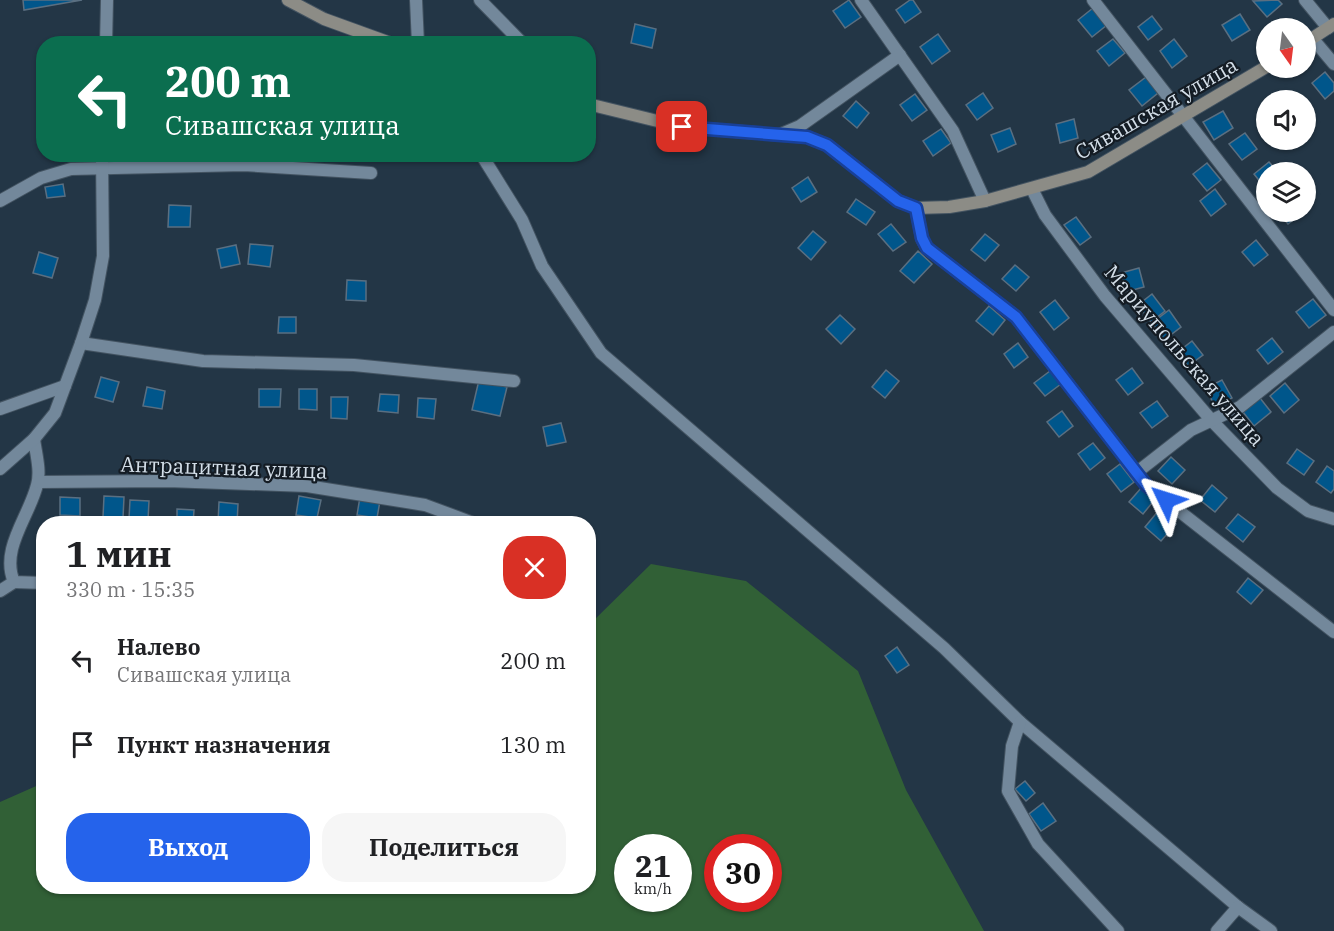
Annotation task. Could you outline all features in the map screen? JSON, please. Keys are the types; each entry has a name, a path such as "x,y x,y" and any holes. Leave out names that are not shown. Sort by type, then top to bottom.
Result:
{"street":[{"path":"105,36 107,0"},
{"path":"288,0 324,19 371,36"},
{"path":"416,0 418,36"},
{"path":"480,0 515,36"},
{"path":"861,0 953,131 985,201"},
{"path":"1093,0 1182,118 1334,310"},
{"path":"1305,0 1331,26 1316,36"},
{"path":"1316,47 1334,64"},
{"path":"779,135 800,126 900,55"},
{"name":"Сивашская улица","path":"596,106 682,127 807,137 827,145 898,201 916,208 949,207 985,201 1088,172 1256,73"},
{"path":"0,469 34,439 55,412 81,343 95,300 103,256 102,162"},
{"path":"189,166 192,162"},
{"path":"0,201 40,178 71,170 189,166 224,162"},
{"path":"261,162 371,173"},
{"path":"487,162 522,220 542,266 601,353 944,648 1020,722 1238,907 1271,931"},
{"name":"Мариупольская улица","path":"1032,189 1045,215 1106,296 1212,421 1276,488 1308,511 1334,519"},
{"path":"916,208 922,238 927,248 1016,317 1147,486 1334,632"},
{"path":"1136,472 1182,436 1240,407 1334,332"},
{"path":"81,343 203,362 354,365 514,381"},
{"path":"0,409 65,386"},
{"path":"14,582 4,565 4,552 38,482 34,439"},
{"name":"Антрацитная улица","path":"38,482 168,481 307,486 425,505 455,516"},
{"path":"0,591 14,582 36,583"},
{"path":"1020,722 1012,746 1008,791 1038,844 1118,931"},
{"path":"1217,931 1238,907"}],"green space":[{"path":"651,564 746,581 858,671 906,790 984,931 0,931 0,802 36,786 36,894 596,894 596,618"}],"building":[{"path":"23,0 82,0 24,10"},
{"path":"849,0 861,17 845,28 833,11"},
{"path":"913,0 921,12 905,23 896,10"},
{"path":"1278,0 1282,4 1267,17 1253,1"},
{"path":"1093,8 1107,25 1092,37 1078,20"},
{"path":"1240,14 1250,30 1232,41 1222,25"},
{"path":"1152,16 1162,29 1148,40 1138,27"},
{"path":"635,24 656,29 652,48 631,43"},
{"path":"938,34 950,51 932,64 920,47"},
{"path":"1113,39 1125,53 1109,66 1097,51"},
{"path":"1174,39 1187,56 1172,68 1160,51"},
{"path":"1325,72 1334,83 1334,91 1325,99 1312,83"},
{"path":"1146,77 1158,93 1142,106 1129,90"},
{"path":"983,93 993,108 977,120 966,105"},
{"path":"915,94 927,110 912,121 900,105"},
{"path":"856,101 869,113 857,128 843,116"},
{"path":"1223,111 1233,128 1214,140 1203,122"},
{"path":"1074,119 1078,138 1060,143 1056,124"},
{"path":"1010,128 1016,144 998,152 991,135"},
{"path":"941,129 951,143 933,156 923,141"},
{"path":"1245,133 1256,150 1242,160 1229,144"},
{"path":"1207,163 1221,180 1207,191 1193,174"},
{"path":"808,177 817,192 801,202 792,188"},
{"path":"63,184 65,196 47,198 45,187"},
{"path":"1215,189 1226,204 1211,216 1200,201"},
{"path":"856,199 875,212 866,225 847,212"},
{"path":"169,205 191,206 190,227 168,227"},
{"path":"1076,217 1091,237 1080,245 1064,225"},
{"path":"891,224 906,242 893,251 878,234"},
{"path":"813,231 826,242 811,260 798,248"},
{"path":"985,234 999,245 985,261 971,250"},
{"path":"1256,240 1268,255 1254,266 1242,252"},
{"path":"250,244 273,246 270,267 248,264"},
{"path":"236,245 240,264 221,268 217,249"},
{"path":"918,251 932,264 914,283 900,271"},
{"path":"39,252 58,258 52,278 33,273"},
{"path":"1015,265 1029,277 1016,291 1002,279"},
{"path":"1139,268 1144,287 1125,292 1121,273"},
{"path":"347,280 366,281 366,301 346,300"},
{"path":"1152,294 1165,311 1151,322 1138,305"},
{"path":"1313,299 1326,315 1309,328 1296,312"},
{"path":"1055,300 1069,318 1054,330 1040,312"},
{"path":"989,306 1005,320 993,335 976,321"},
{"path":"1169,310 1181,327 1164,340 1152,323"},
{"path":"840,315 855,329 841,344 826,329"},
{"path":"279,317 296,317 296,333 278,333"},
{"path":"1272,338 1283,352 1268,364 1257,350"},
{"path":"1192,341 1203,355 1188,366 1178,352"},
{"path":"1018,343 1028,357 1014,368 1004,354"},
{"path":"1132,368 1143,383 1128,395 1116,380"},
{"path":"886,370 899,381 885,398 872,387"},
{"path":"1050,371 1061,384 1045,396 1034,383"},
{"path":"101,377 119,382 113,402 95,397"},
{"path":"479,380 507,387 500,416 472,410"},
{"path":"1222,380 1232,398 1215,407 1206,388"},
{"path":"1285,383 1299,400 1284,413 1270,396"},
{"path":"147,387 165,391 162,409 143,406"},
{"path":"259,389 281,389 280,407 259,407"},
{"path":"299,389 317,389 317,410 299,409"},
{"path":"380,394 399,395 398,413 378,411"},
{"path":"331,397 348,397 347,419 331,418"},
{"path":"418,398 436,399 434,419 417,417"},
{"path":"1260,398 1271,412 1254,426 1243,412"},
{"path":"1157,401 1168,416 1152,428 1140,413"},
{"path":"1062,411 1073,426 1059,437 1047,422"},
{"path":"561,423 566,442 547,446 543,427"},
{"path":"1093,443 1105,458 1090,470 1078,454"},
{"path":"1297,449 1314,461 1304,475 1287,463"},
{"path":"1171,457 1185,470 1172,484 1158,471"},
{"path":"1120,464 1134,482 1121,492 1107,474"},
{"path":"1327,466 1334,471 1334,489 1331,493 1316,482"},
{"path":"1212,485 1227,498 1215,512 1200,500"},
{"path":"1142,487 1156,498 1143,514 1129,502"},
{"path":"104,496 124,497 123,516 103,516"},
{"path":"299,496 321,500 317,516 296,515"},
{"path":"60,497 80,498 80,516 60,515"},
{"path":"360,497 380,501 377,516 357,515"},
{"path":"130,500 149,501 148,516 129,516"},
{"path":"219,502 238,504 237,516 218,516"},
{"path":"177,509 194,510 194,516 177,516"},
{"path":"1159,510 1176,524 1161,541 1145,527"},
{"path":"1238,514 1255,527 1243,542 1226,528"},
{"path":"1248,578 1263,590 1251,604 1237,592"},
{"path":"897,647 909,665 897,673 885,656"},
{"path":"1025,781 1035,793 1026,801 1015,789"},
{"path":"1043,803 1056,821 1041,831 1029,814"}],"route":[{"path":"682,127 746,134 807,137 827,145 898,201 916,208 922,238 927,248 1016,317 1147,486 1166,500"}]}
